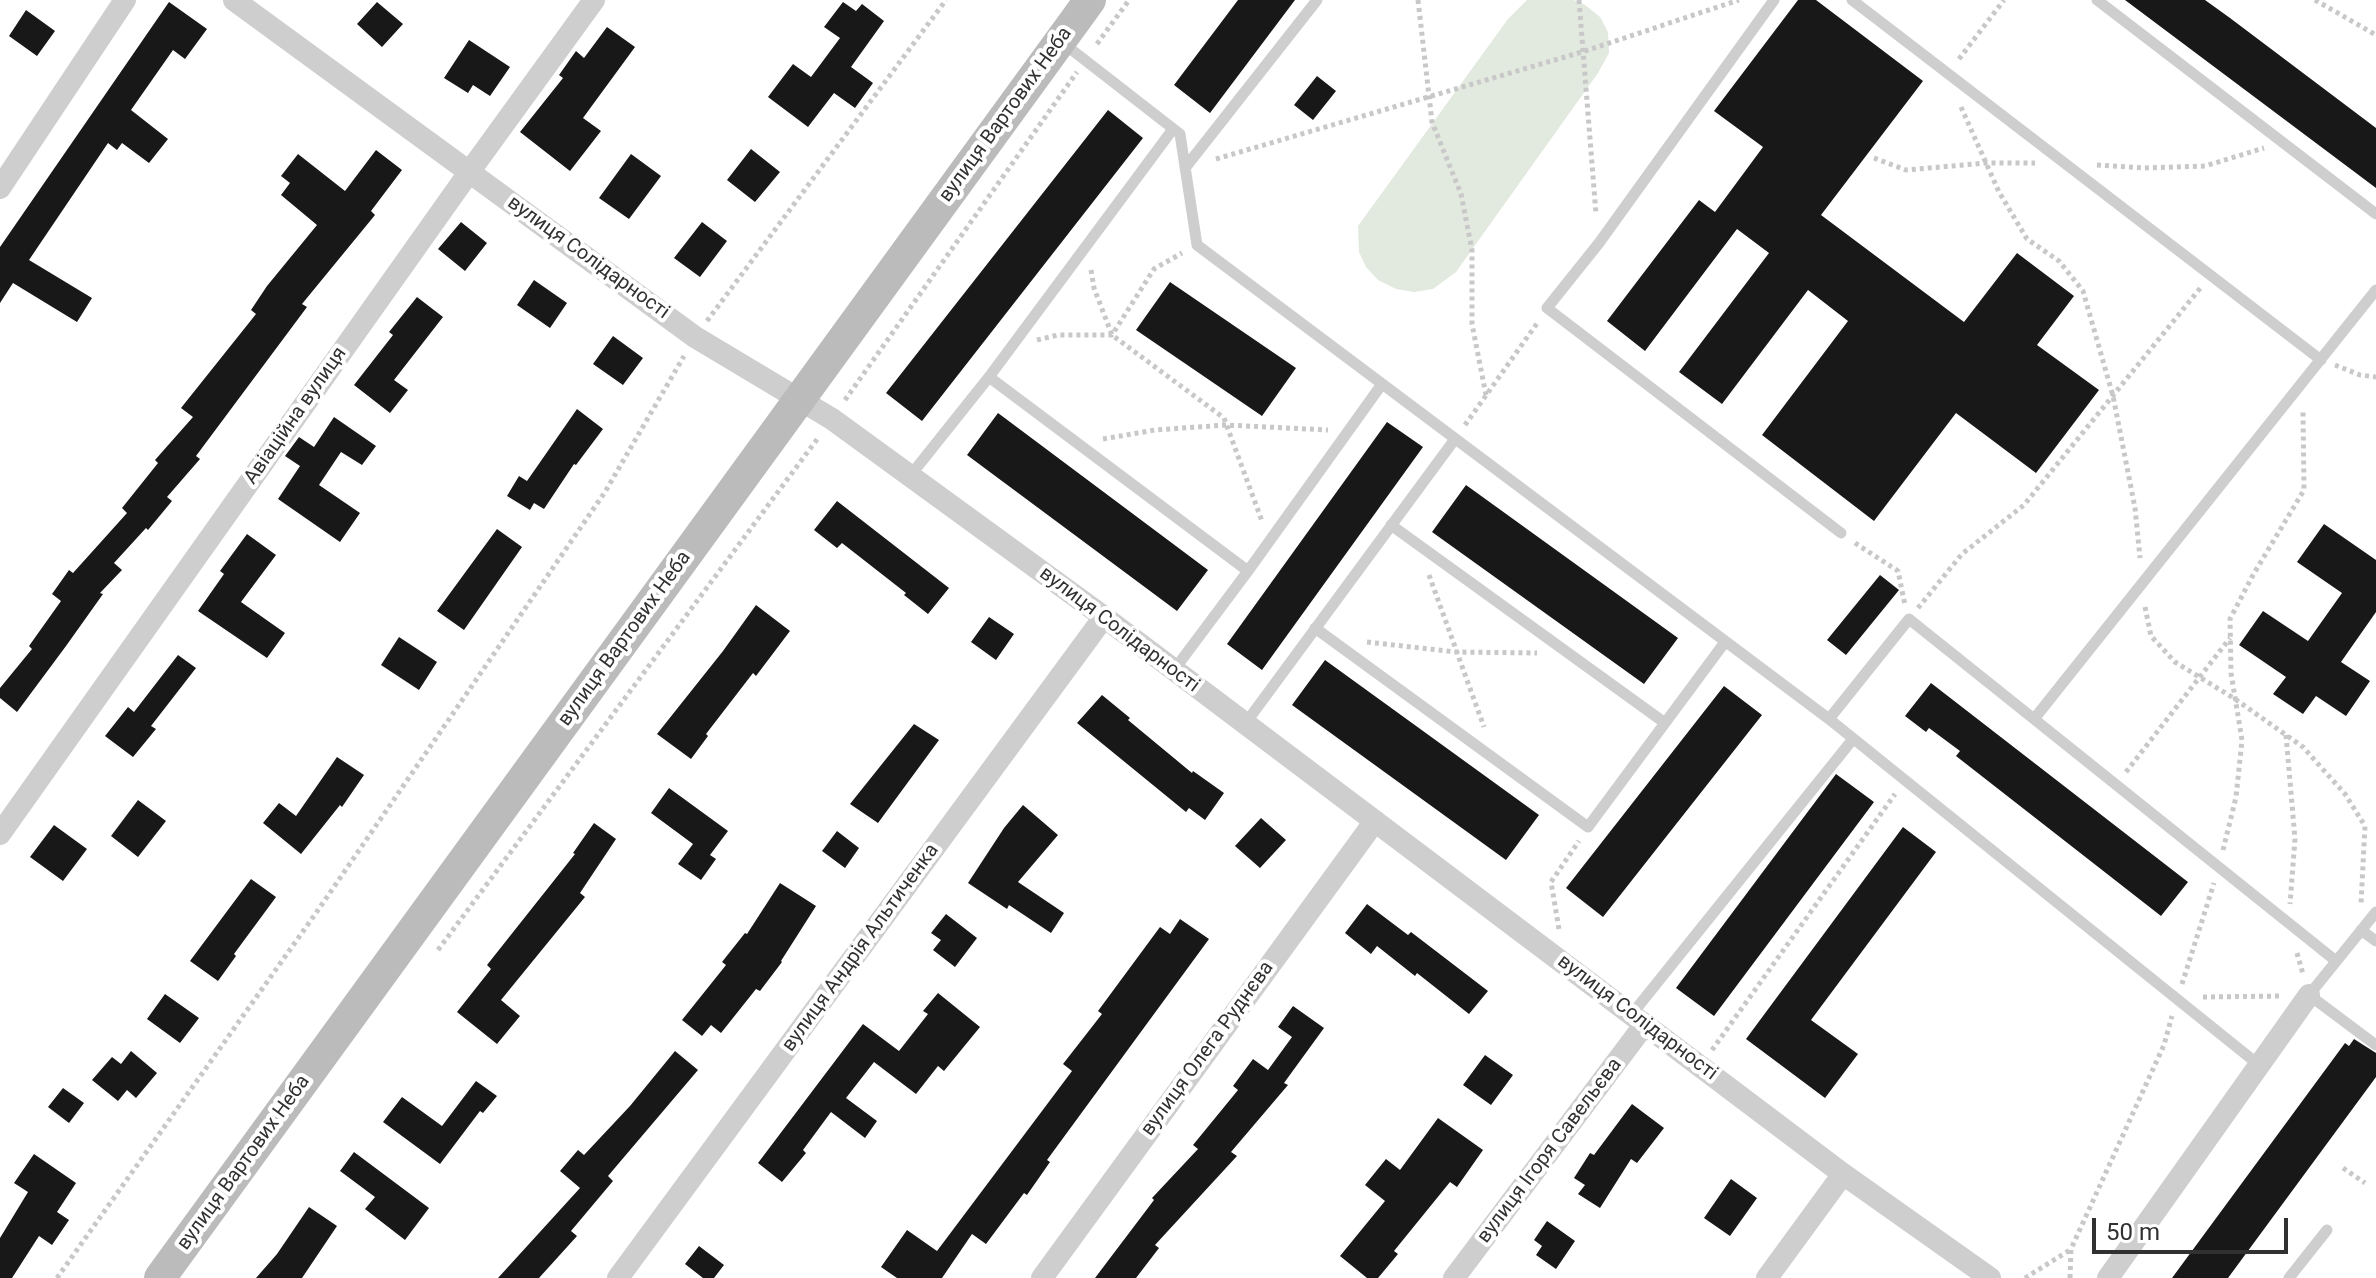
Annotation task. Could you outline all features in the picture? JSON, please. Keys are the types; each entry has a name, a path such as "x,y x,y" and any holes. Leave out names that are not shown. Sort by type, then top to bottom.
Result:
{"street":[{"path":"0,188 125,0"},
{"name":"вулиця Солідарності","path":"234,0 695,337 832,419 1104,617 1843,1174 1990,1278"},
{"name":"Авіаційна вулиця","path":"0,834 594,0"},
{"name":"вулиця Вартових Неба","path":"160,1278 1090,0"},
{"name":"вулиця Андрія Альтиченка","path":"618,1278 1104,617"},
{"name":"вулиця Олега Руднєва","path":"1042,1278 1375,821"},
{"path":"2108,1278 2309,995"},
{"name":"вулиця Ігоря Савельєва","path":"1454,1278 1638,1019"},
{"path":"1767,1278 1843,1174"}],"lane":[{"path":"1185,168 1317,0"},
{"path":"1774,0 1599,243 1547,308 1841,533"},
{"path":"1852,0 2321,360"},
{"path":"2097,0 2376,214"},
{"path":"1059,40 1180,134 1197,245 1829,719 2259,1065"},
{"path":"910,476 989,377 1173,129"},
{"path":"2034,719 2376,290"},
{"path":"989,377 1248,571"},
{"path":"1174,670 1382,384"},
{"path":"1245,724 1455,439"},
{"path":"1391,525 1665,723"},
{"path":"1829,719 1909,619 2336,961"},
{"path":"1315,628 1588,827 1725,642"},
{"path":"1638,1019 1853,739"},
{"path":"2376,912 2309,995 2376,1045"},
{"path":"2361,930 2376,941"},
{"path":"2289,1278 2327,1230"}],"path":[{"path":"57,1278 316,913 605,492 695,337 946,0"},
{"path":"432,958 832,419 1129,0"},
{"path":"1418,0 1432,122 1461,194 1472,250 1472,324 1486,395"},
{"path":"1579,0 1599,243"},
{"path":"1185,168 1582,52 1739,0"},
{"path":"2004,0 1948,74 1999,192 2027,239 2059,261 2083,291 2113,396 2135,508 2142,584 2151,636 2175,662 2303,747 2345,794 2365,826 2360,879 2361,930"},
{"path":"2315,0 2376,35"},
{"path":"1088,243 1094,288 1112,335 1224,418 1269,541"},
{"path":"1112,335 1154,269 1197,245"},
{"path":"1909,619 1962,554 2024,505 2211,275"},
{"path":"1455,439 1547,308"},
{"path":"1012,345 1058,335 1112,335"},
{"path":"2321,360 2360,375 2376,377"},
{"path":"1078,443 1155,430 1226,425 1349,430"},
{"path":"1841,533 1898,571 1909,619"},
{"path":"1418,544 1495,758"},
{"path":"2115,785 2230,638"},
{"path":"1331,639 1456,652 1570,654"},
{"path":"2178,997 2309,995 2289,924 2295,839 2286,735"},
{"path":"1701,1066 1905,780"},
{"path":"1565,964 1551,882 1588,827"},
{"path":"2343,1168 2365,1183"},
{"path":"2025,1278 2071,1249"}],"shaded area":[{"path":"1527,0 1574,0 1585,5 1600,17 1608,32 1609,53 1598,73 1456,272 1433,289 1414,292 1396,289 1378,280 1366,267 1359,252 1358,226 1508,19"}],"building":[{"path":"1238,0 1295,0 1210,113 1174,85"},
{"path":"1798,0 1816,0 1923,81 1821,215 1964,322 2017,253 2074,296 2037,345 2099,390 2036,473 1956,413 1874,521 1762,435 1848,321 1808,290 1722,404 1679,372 1769,253 1737,229 1645,351 1607,321 1699,200 1715,212 1763,147 1714,111"},
{"path":"2125,0 2205,0 2230,18 2376,128 2376,188"},
{"path":"169,2 207,29 185,59 173,50 131,110 168,139 149,163 122,143 117,150 108,143 29,260 92,298 77,322 13,283 0,303 0,247"},
{"path":"377,2 403,24 382,47 357,24"},
{"path":"843,2 856,11 862,4 884,21 851,67 873,83 855,108 834,93 808,127 768,97 793,64 811,77 840,38 824,27"},
{"path":"26,10 55,31 37,56 9,36"},
{"path":"607,27 635,47 583,118 601,131 570,171 520,132 563,78 559,75 576,51 584,58"},
{"path":"469,40 510,67 490,96 473,85 468,93 444,78"},
{"path":"1317,76 1336,91 1313,120 1294,105"},
{"path":"1108,110 1143,138 922,421 886,393"},
{"path":"751,149 780,172 755,202 727,180"},
{"path":"376,150 402,170 371,211 375,215 302,304 307,307 196,456 200,459 167,497 172,501 114,563 122,570 100,593 103,594 17,712 0,698 0,688 32,649 29,646 61,601 52,594 69,570 73,573 127,513 122,508 158,463 155,460 193,417 181,408 256,314 251,310 267,286 317,225 281,195 290,183 281,176 298,154 345,191"},
{"path":"631,154 661,176 629,219 599,198"},
{"path":"461,222 487,243 465,271 438,249"},
{"path":"702,222 727,241 700,277 674,258"},
{"path":"534,280 567,303 550,328 517,305"},
{"path":"1170,282 1296,368 1262,416 1136,330"},
{"path":"417,297 443,317 394,380 408,390 390,413 354,385 393,335 389,332"},
{"path":"613,336 643,358 623,385 593,364"},
{"path":"577,409 603,429 574,464 544,509 534,503 530,510 507,496 519,476 527,481"},
{"path":"998,413 1208,570 1177,611 967,455"},
{"path":"334,417 376,446 362,465 341,452 319,485 360,513 340,542 278,499 300,466 285,456 299,437 314,447"},
{"path":"1387,422 1423,447 1262,670 1227,644"},
{"path":"1466,485 1678,638 1644,684 1432,532"},
{"path":"837,501 949,588 928,614 842,543 837,548 814,530"},
{"path":"2324,524 2376,560 2376,612 2341,662 2370,681 2346,716 2316,696 2303,714 2273,694 2286,677 2239,645 2263,611 2308,641 2342,593 2297,562"},
{"path":"497,529 522,547 464,630 437,611"},
{"path":"247,534 276,555 241,602 285,633 267,658 198,611 224,574 220,571"},
{"path":"1880,575 1899,590 1846,655 1827,640"},
{"path":"756,605 790,631 756,676 753,673 706,734 708,736 691,759 657,734"},
{"path":"989,617 1014,634 996,660 971,642"},
{"path":"399,637 437,662 419,690 381,665"},
{"path":"178,655 196,668 151,726 156,729 133,757 105,736 128,707 134,712"},
{"path":"1325,660 1539,815 1506,860 1292,705"},
{"path":"1931,683 2188,882 2161,916 1956,756 1960,751 1929,728 1926,732 1905,716"},
{"path":"1724,686 1762,715 1603,917 1566,888"},
{"path":"1102,695 1192,773 1224,793 1205,820 1189,808 1186,812 1077,723"},
{"path":"914,724 939,740 878,823 850,804"},
{"path":"337,757 364,775 342,807 340,805 301,854 263,823 279,803 296,816"},
{"path":"1836,774 1874,802 1714,1016 1676,988"},
{"path":"669,788 728,831 710,855 716,859 701,880 678,864 693,844 651,813"},
{"path":"138,800 166,821 138,857 111,836"},
{"path":"1023,805 1058,835 1018,882 1064,913 1051,933 968,883"},
{"path":"1261,818 1286,840 1260,868 1235,846"},
{"path":"594,823 616,839 580,893 585,897 501,1000 520,1016 497,1044 457,1012 491,969 487,965 575,854"},
{"path":"54,825 87,849 63,881 30,857"},
{"path":"1903,827 1936,852 1811,1020 1858,1054 1825,1098 1746,1039"},
{"path":"837,831 859,848 845,868 822,851"},
{"path":"251,879 276,897 218,981 190,961"},
{"path":"780,883 816,906 782,962 760,991 756,989 721,1033 711,1025 702,1036 682,1020 726,965 722,962 747,934"},
{"path":"1367,904 1408,935 1411,932 1488,991 1469,1014 1377,946 1371,954 1345,933"},
{"path":"946,914 977,938 955,967 933,950 941,940 931,933"},
{"path":"1180,919 1209,939 1047,1160 1050,1162 1027,1195 1024,1193 986,1244 972,1234 942,1278 897,1278 881,1267 907,1230 937,1251 1072,1071 1063,1064 1102,1014 1098,1011 1160,927 1170,934"},
{"path":"938,993 980,1027 944,1071 938,1066 916,1094 874,1062 846,1098 877,1121 865,1138 831,1112 803,1150 806,1153 782,1182 758,1163 863,1024 899,1051 928,1014 923,1011"},
{"path":"165,994 199,1018 180,1043 147,1019"},
{"path":"1293,1006 1324,1028 1284,1083 1288,1085 1231,1152 1237,1156 1155,1245 1159,1248 1136,1278 1095,1278 1154,1200 1152,1198 1198,1149 1193,1145 1238,1090 1233,1086 1253,1059 1268,1070 1292,1037 1278,1027"},
{"path":"2354,1039 2376,1053 2376,1077 2228,1278 2172,1278 2345,1043 2349,1046"},
{"path":"131,1051 157,1073 136,1098 127,1090 118,1101 92,1080 112,1057 121,1064"},
{"path":"675,1051 698,1070 608,1176 613,1181 571,1231 577,1236 539,1278 498,1278 580,1188 560,1171 578,1150 584,1155"},
{"path":"1485,1055 1513,1075 1491,1105 1463,1085"},
{"path":"476,1081 497,1096 483,1113 480,1111 440,1164 383,1122 402,1097 442,1126"},
{"path":"63,1088 84,1103 69,1123 48,1107"},
{"path":"1632,1104 1664,1128 1637,1163 1631,1159 1600,1208 1578,1194 1585,1185 1574,1178 1590,1153 1594,1155"},
{"path":"1438,1118 1483,1150 1457,1187 1450,1182 1394,1251 1398,1254 1378,1278 1367,1278 1340,1256 1385,1201 1365,1185 1386,1159 1400,1170"},
{"path":"354,1152 429,1208 405,1240 365,1209 375,1197 340,1171"},
{"path":"34,1154 76,1183 57,1212 69,1220 52,1245 39,1236 12,1278 0,1278 0,1238 28,1192 14,1183"},
{"path":"1731,1179 1757,1198 1730,1236 1704,1218"},
{"path":"309,1207 337,1226 302,1278 256,1278 277,1254"},
{"path":"1547,1221 1575,1241 1556,1269 1536,1255 1542,1246 1534,1240"},
{"path":"699,1246 724,1265 714,1278 703,1278 685,1264"}]}
